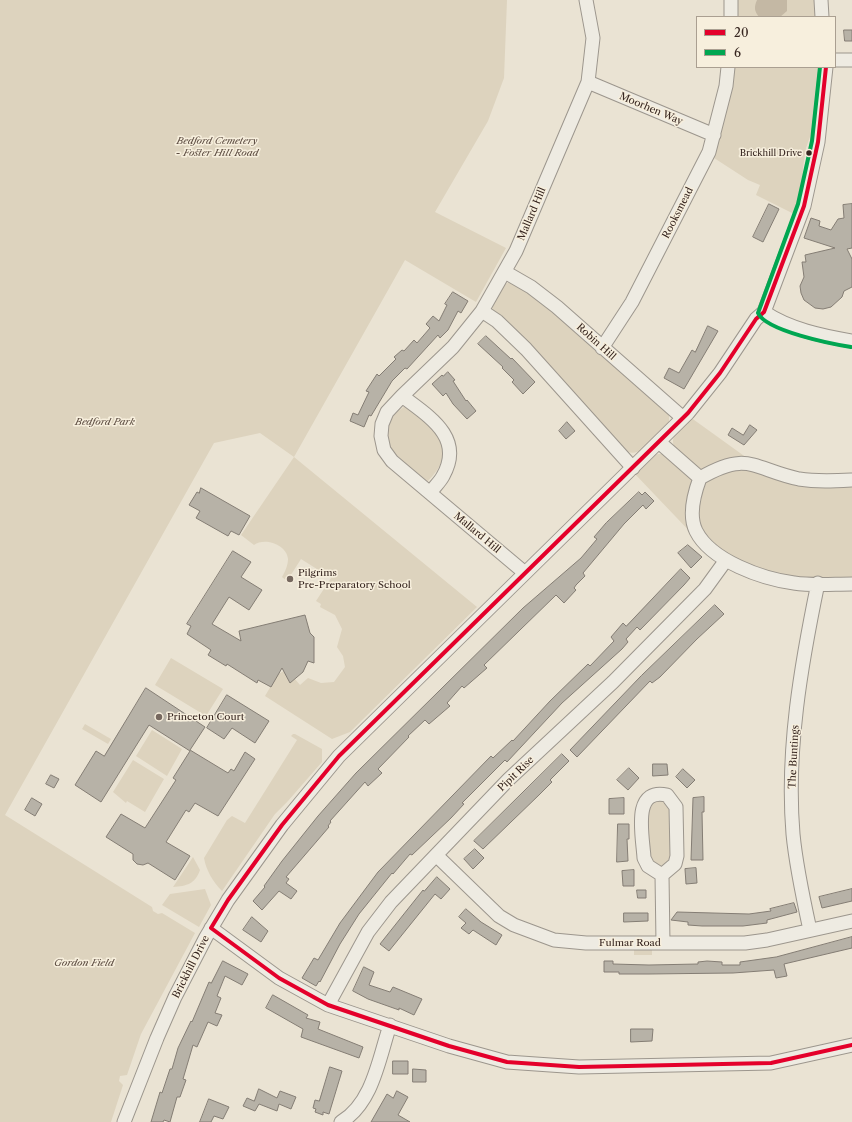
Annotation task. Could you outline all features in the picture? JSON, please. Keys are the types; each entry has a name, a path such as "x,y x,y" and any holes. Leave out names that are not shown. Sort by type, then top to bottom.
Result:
{"street":[{"name":"Mallard Hill","path":"525,573 392,461 384,450 381,436 382,424 387,412 453,347 482,311 519,245 588,82 593,38 586,0"},
{"path":"731,0 731,16"},
{"path":"821,0 822,16"},
{"path":"836,60 852,60"},
{"name":"Rooksmead","path":"602,348 632,302 709,152 728,68"},
{"name":"Brickhill Drive","path":"124,1122 154,1045 175,997 211,928 228,900 282,825 339,756 683,418 720,373 756,319 764,312 804,206 818,142 826,68"},
{"name":"Moorhen Way","path":"588,82 714,135"},
{"name":"Robin Hill","path":"504,272 531,287 557,307 683,418"},
{"path":"482,311 497,321 526,349 633,468"},
{"path":"764,312 777,321 802,329 852,341"},
{"path":"402,396 444,432 449,445 449,459 443,476 430,493"},
{"path":"659,442 700,478"},
{"path":"852,480 819,482 800,479 744,462 728,464 700,478 694,494 692,515 696,531 709,547 726,560 746,570 773,579 795,583 852,584"},
{"name":"Pipit Rise","path":"328,1004 368,932 392,902 510,779 613,682 694,600 726,560"},
{"name":"The Buntings","path":"810,930 799,879 793,834 792,777 794,739 803,666 818,583"},
{"path":"660,793 667,795 676,807 677,856 675,864 662,875 648,866 644,858 642,807 646,799 652,794 660,793"},
{"name":"Fulmar Road","path":"436,855 498,916 534,933 554,940 586,943 745,943 852,921"},
{"path":"662,875 663,944"},
{"path":"211,928 279,978 328,1004 449,1046 507,1062 579,1067 771,1063 852,1045"},
{"path":"341,1122 357,1109 366,1096 390,1025"}],"green space":[{"path":"0,0 507,0 504,78 488,121 435,212 506,248 476,302 405,260 294,457 260,433 214,443 5,815 152,907 153,911 158,914 162,913 195,933 141,1034 127,1075 120,1076 119,1081 123,1085 111,1122 0,1122"},
{"path":"735,0 815,0 817,16 736,16"},
{"path":"732,68 818,68 815,123 806,148 802,191 796,215 756,195 760,185 748,180 711,156"},
{"path":"512,281 535,292 669,413 669,424 655,440 638,452 632,453 625,451 493,311 492,306 503,285"},
{"path":"405,406 438,430 443,440 443,459 437,471 428,481 417,478 386,447 389,423 394,415"},
{"path":"690,417 747,458 699,471 680,455 676,450 673,440 675,434"},
{"path":"664,454 692,479 694,483 696,538 634,473 652,455"},
{"path":"294,457 477,607 350,732 332,739 265,696 278,674 284,671 290,683 295,679 300,685 308,678 321,683 334,682 345,667 343,656 337,647 342,629 335,615 320,607 321,604 316,601 331,578 301,559 287,581 282,577 288,561 287,554 280,546 269,542 254,545 241,535"},
{"path":"733,466 852,483 852,580 794,578 763,571 729,555 714,544 703,532 697,518 698,502 706,482 713,475"},
{"path":"171,658 223,689 206,716 155,685"},
{"path":"85,724 111,739 108,744 82,729"},
{"path":"152,730 182,749 167,776 136,756"},
{"path":"293,734 322,749 322,762 275,814 222,891 210,876 204,858 227,820 232,816 245,823 297,740 291,736"},
{"path":"133,760 164,779 145,812 127,801 126,803 113,792"},
{"path":"649,799 670,802 671,861 660,868 650,863 647,803"},
{"path":"193,857 200,870 196,878 186,885 173,887"},
{"path":"205,889 211,905 199,927 162,905 170,894"},
{"path":"634,947 652,947 652,955 634,955"}],"shaded area":[{"path":"757,0 787,0 787,11 781,16 758,16 756,13 755,5"}],"building":[{"path":"844,30 852,30 852,41 845,41"},
{"path":"769,204 779,209 763,242 753,237"},
{"path":"852,204 852,248 847,249 852,259 852,287 844,291 842,297 831,307 823,309 815,308 804,300 801,293 800,286 804,277 802,262 806,262 805,255 835,248 804,238 811,218 820,221 819,226 831,230 838,219 844,218 843,205"},
{"path":"453,292 468,301 461,313 458,311 448,330 440,338 438,335 407,369 405,368 392,381 371,416 369,415 364,427 350,421 353,413 358,415 369,392 366,391 377,374 379,376 396,359 394,357 402,350 404,351 414,340 417,343 430,328 426,324 433,316 439,321 447,305 445,304"},
{"path":"708,326 718,331 684,389 664,378 669,368 679,373 692,350 695,352"},
{"path":"486,336 511,359 512,358 535,382 523,394 512,382 514,380 502,368 503,367 478,344"},
{"path":"448,372 455,380 453,381 466,401 467,400 476,411 467,419 453,404 446,393 443,396 432,384"},
{"path":"567,422 575,431 566,439 559,431"},
{"path":"750,425 757,430 744,445 728,435 732,428 743,435"},
{"path":"201,488 250,516 239,535 231,531 228,536 196,518 200,511 189,505 197,492 199,493"},
{"path":"639,492 642,495 645,492 654,501 646,509 643,505 624,524 583,573 585,576 574,588 576,590 564,603 556,595 484,665 487,668 464,688 462,686 447,703 450,706 429,724 425,720 408,736 409,737 378,769 382,773 368,786 365,782 330,821 329,827 286,877 289,879 286,883 297,891 291,899 279,891 262,910 253,901 265,887 264,886 282,861 318,816 356,773 523,608 581,558 597,539 594,537 606,523"},
{"path":"688,545 702,557 691,568 678,553"},
{"path":"233,551 251,562 241,577 262,590 249,610 229,597 212,624 241,641 239,631 305,615 310,633 314,637 314,663 308,661 303,672 290,683 282,668 271,687 258,680 257,683 227,664 226,666 208,655 211,650 187,634 191,626 187,624"},
{"path":"681,569 690,578 684,585 640,630 637,627 626,639 628,642 622,649 562,703 507,762 505,760 462,803 464,804 451,818 412,855 410,854 393,874 392,873 359,914 340,944 320,982 319,981 316,986 302,978 314,958 318,960 340,923 378,872 491,756 493,758 512,740 513,741 550,701 588,664 590,666 614,641 611,637 623,623 626,626"},
{"path":"715,605 724,614 660,677 652,683 650,681 577,757 570,750 641,676"},
{"path":"146,688 205,727 190,750 228,773 231,769 234,771 245,752 255,759 218,816 195,803 189,812 186,810 166,842 190,856 175,880 148,863 143,865 137,864 133,860 133,854 106,837 121,814 145,828 176,780 173,778 190,751 149,725 101,802 75,785 96,751 104,756"},
{"path":"227,695 269,721 255,743 232,728 224,739 207,728"},
{"path":"562,754 569,761 550,780 552,782 539,795 483,849 474,841"},
{"path":"653,764 667,764 668,775 653,776"},
{"path":"629,768 639,778 628,790 617,780"},
{"path":"683,769 695,780 687,788 676,777"},
{"path":"51,775 59,779 54,788 46,784"},
{"path":"704,797 704,812 702,812 703,860 691,860 693,798"},
{"path":"32,798 42,804 35,816 25,810"},
{"path":"624,798 624,814 609,814 609,799"},
{"path":"618,824 629,824 629,839 627,839 628,861 617,862"},
{"path":"475,849 484,858 473,869 464,859"},
{"path":"696,868 697,883 686,884 685,869"},
{"path":"634,870 634,886 623,886 622,871"},
{"path":"437,877 450,889 441,899 435,894 389,951 380,944 423,890 424,891"},
{"path":"852,889 852,901 822,908 819,897"},
{"path":"637,890 646,890 646,898 638,898"},
{"path":"794,903 797,912 767,920 767,923 743,926 702,926 688,925 688,922 671,920 677,912 749,914 771,911 770,909"},
{"path":"466,909 481,922 502,935 496,945 473,930 469,934 461,928 466,923 459,917"},
{"path":"624,913 648,913 648,921 624,922"},
{"path":"252,917 268,931 261,942 243,930"},
{"path":"852,937 852,948 784,964 787,976 776,978 774,970 733,973 649,974 619,974 619,972 604,972 604,961 613,961 613,964 649,965 698,964 698,962 707,961 722,962 722,965 740,965 740,962 776,957"},
{"path":"223,961 248,974 242,985 225,976 217,996 221,998 215,1013 222,1015 217,1026 208,1022 197,1047 193,1045 183,1079 186,1080 180,1097 177,1097 170,1122 164,1120 163,1122 151,1122 160,1092 162,1093 170,1069 172,1069 178,1048 191,1021 192,1022 209,982 211,983"},
{"path":"364,967 374,972 369,985 390,992 393,987 422,999 414,1015 399,1008 399,1010 368,999 353,991"},
{"path":"273,995 308,1015 306,1018 320,1022 318,1029 363,1047 359,1058 301,1037 303,1029 266,1008"},
{"path":"631,1029 653,1029 652,1041 631,1042"},
{"path":"393,1061 408,1061 408,1074 393,1074"},
{"path":"330,1067 342,1071 329,1114 323,1112 323,1115 315,1112 316,1109 313,1108 315,1100 319,1101"},
{"path":"413,1069 426,1070 426,1082 413,1082"},
{"path":"259,1089 277,1098 280,1091 296,1097 291,1109 279,1104 277,1111 259,1104 255,1111 243,1106 247,1098 254,1101"},
{"path":"397,1091 408,1097 398,1115 410,1122 371,1122 387,1094 393,1098"},
{"path":"209,1099 229,1107 223,1119 214,1116 211,1122 200,1122"}],"transit line":[{"name":"6","path":"820,68 812,141 798,204 758,313 764,320 786,331 815,340 851,347"},
{"name":"20","path":"826,68 818,142 804,206 764,312 756,319 720,373 688,413 339,756 282,825 228,900 211,928 279,978 328,1005 449,1046 507,1062 579,1067 771,1063 852,1045"}],"place":[{"name":"Brickhill Drive","path":"809,153"},
{"name":"Pilgrims Pre-Preparatory School","path":"290,579"},
{"name":"Princeton Court","path":"159,717"}],"park label":[{"name":"Bedford Cemetery - Foster Hill Road","path":"217,146"},
{"name":"Bedford Park","path":"105,422"},
{"name":"Gordon Field","path":"84,963"}]}
